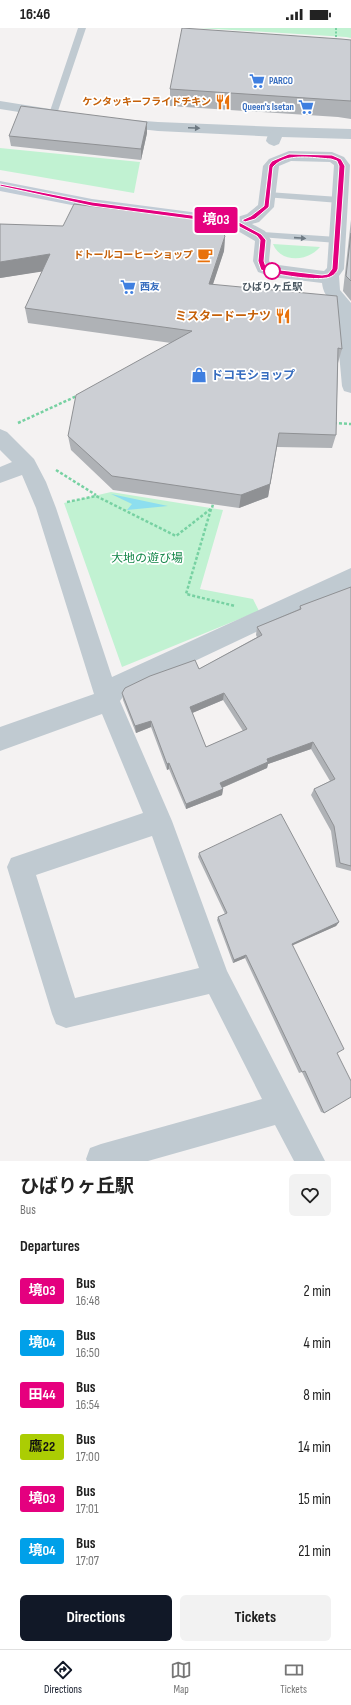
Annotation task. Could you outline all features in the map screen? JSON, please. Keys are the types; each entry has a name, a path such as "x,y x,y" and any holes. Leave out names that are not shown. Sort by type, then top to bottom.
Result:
{"main road":[{"path":"0,186 92,204 237,223"}],"street":[{"path":"0,105 69,116"},
{"path":"100,120 155,127 251,130 277,136 351,134"},
{"path":"277,136 275,144 281,151 289,156"},
{"path":"271,166 274,162 289,156 332,157 339,160 342,166 335,269 330,275 322,277 272,271 264,268 261,261 271,166 277,136"},
{"path":"237,223 253,218 267,201"},
{"path":"237,223 263,237"},
{"path":"330,275 332,292 342,302 344,310 351,386"},
{"path":"7,431 36,482 46,508 108,700 159,821 216,978 310,1161"},
{"path":"0,475 27,465"},
{"path":"0,739 62,718 108,700 117,686 351,577"},
{"path":"159,821 20,867 66,1014 216,978"},
{"path":"101,1159 282,1108"}],"lane":[{"path":"53,114 82,28"},
{"path":"267,201 339,200"},
{"path":"263,237 337,240"}],"path":[{"path":"336,28 336,40"},
{"path":"7,431 82,394"},
{"path":"328,423 351,424"},
{"path":"27,465 51,467 96,496 176,536 212,508"},
{"path":"64,503 96,496"},
{"path":"213,504 186,594 237,606"}],"green space":[{"path":"199,28 351,28 351,38 346,37"},
{"path":"0,148 140,162 134,193 0,170"},
{"path":"273,244 320,247 309,256 295,258 282,255"},
{"name":"大地の遊び場","path":"111,492 223,510 200,589 253,599 259,611 122,667 64,503"}],"water":[{"path":"111,494 168,506 127,510 132,504"}],"building":[{"name":"PARCO","path":"182,28 351,40 351,101 170,89"},
{"path":"21,106 147,122 141,149 9,136"},
{"path":"74,204 212,221 225,236 209,284 337,296 342,349 338,348 336,435 279,433 270,484 241,495 112,476 68,436 76,395 192,331 25,308 50,254 0,262 0,224 63,226"},
{"path":"351,233 351,281 346,276"},
{"path":"351,587 351,866 340,863 334,826 314,789 335,779 313,742 267,759 268,762 220,783 223,789 186,804 169,763 167,764 151,721 135,726 122,693 125,688 150,676 195,660 199,669 262,635 257,627 301,609 300,606","holes":["224,693 247,729 206,747 190,707"]},
{"path":"281,814 339,922 292,944 344,1049 337,1053 351,1081 351,1097 324,1113 305,1071 302,1072 246,955 234,960 218,917 227,913 199,853"}],"bus line":[{"name":"境03","path":"0,186 24,192 92,204 237,223 259,235 263,240 261,261 264,268 272,271 322,277 330,275 335,269 342,166 339,160 332,157 289,156 274,162 271,166 266,207 253,218 245,220"}],"place":[{"name":"PARCO","path":"257,81"},
{"name":"ケンタッキーフライドチキン","path":"223,102"},
{"name":"Queen's Isetan","path":"306,107"},
{"name":"ドトールコーヒーショップ","path":"205,255"},
{"name":"ひばりヶ丘駅","path":"272,271"},
{"name":"西友","path":"128,287"},
{"name":"ミスタードーナツ","path":"283,316"},
{"name":"ドコモショップ","path":"199,375"}]}
